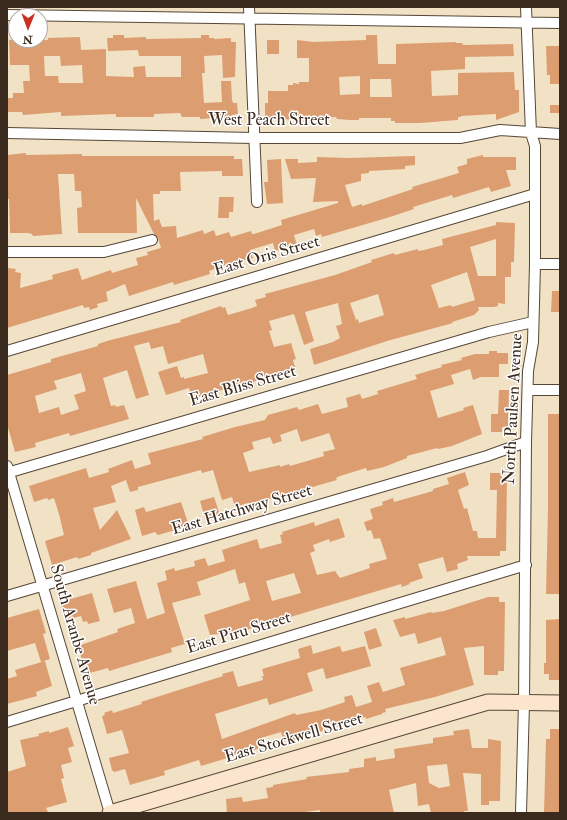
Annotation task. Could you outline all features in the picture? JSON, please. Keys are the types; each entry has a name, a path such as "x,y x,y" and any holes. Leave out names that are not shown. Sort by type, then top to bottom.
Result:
{"street":[{"path":"249,7 257,202"},
{"name":"North Paulsen Avenue","path":"521,813 526,565 526,442 535,264 535,146 531,133 526,7"},
{"path":"7,15 249,20 560,23"},
{"name":"West Peach Street","path":"7,133 254,138 460,138 500,130 560,134"},
{"name":"East Oris Street","path":"7,351 535,194"},
{"path":"7,252 104,252 152,240"},
{"path":"535,264 560,264"},
{"name":"East Bliss Street","path":"8,470 489,332 533,322"},
{"path":"528,390 560,390"},
{"name":"East Hatchway Street","path":"7,596 487,456 526,442"},
{"name":"South Aranbe Avenue","path":"8,470 110,813"},
{"name":"East Piru Street","path":"7,722 526,565"},
{"name":"East Stockwell Street","path":"110,813 488,702 560,703"}],"building":[{"path":"113,35 124,35 124,38 146,37 146,39 201,38 201,35 209,35 209,38 214,39 231,38 231,42 236,42 235,77 223,78 222,55 204,56 205,73 202,73 204,103 222,102 221,81 231,81 232,100 233,103 237,103 238,114 229,117 200,119 200,117 182,117 180,113 154,114 154,117 116,117 116,114 61,116 61,112 23,115 22,112 7,112 7,98 13,98 13,93 24,93 23,81 30,81 29,65 10,65 9,48 48,48 48,38 80,37 81,50 106,49 106,76 134,77 133,67 145,66 146,77 181,77 181,56 139,56 138,50 108,51 107,38 113,38","holes":["44,56 60,56 61,66 82,65 83,83 59,83 58,76 45,76"]},
{"path":"366,35 377,35 378,64 396,64 396,44 456,42 462,43 463,45 513,44 514,56 465,57 465,69 431,71 432,96 458,95 458,73 514,72 515,90 519,90 519,112 496,120 496,114 461,116 458,117 458,120 420,123 395,123 395,121 391,121 391,118 359,118 359,120 337,119 336,117 313,118 313,120 265,119 265,103 268,103 268,91 288,91 288,85 293,85 293,83 299,84 299,82 309,82 309,58 297,58 297,40 313,42 366,40","holes":["360,76 360,94 340,95 339,77","370,79 391,79 392,97 370,97"]},
{"path":"267,40 279,40 279,54 267,54"},
{"path":"546,46 560,46 560,84 550,84 550,75 547,75"},
{"path":"550,105 560,105 560,113 550,113"},
{"path":"26,153 26,155 82,154 82,156 234,156 234,159 242,159 243,176 222,176 222,171 180,172 181,191 160,191 160,194 153,194 154,221 159,219 162,227 176,226 177,238 203,230 204,234 214,230 216,236 229,232 231,237 251,231 252,234 254,234 282,225 281,220 338,203 338,201 313,202 316,178 291,179 285,159 298,159 298,163 317,162 317,157 349,158 415,156 415,165 405,166 405,169 369,171 369,173 361,174 361,181 345,185 352,207 362,204 362,206 413,189 412,187 459,173 457,167 467,164 467,159 483,155 483,157 516,157 516,170 506,170 511,186 491,192 489,187 453,198 452,195 413,207 414,209 390,217 322,237 321,234 316,236 314,229 294,235 297,245 275,251 273,243 250,250 253,258 237,262 238,265 226,269 225,265 209,271 210,274 174,285 173,282 129,296 125,284 106,292 108,301 97,304 98,307 90,310 89,307 84,308 83,305 7,328 7,268 16,269 15,272 21,273 20,288 53,279 52,275 78,268 82,280 111,270 112,273 138,265 136,258 148,255 147,252 161,248 158,238 154,234 136,198 137,233 78,233 77,208 82,207 81,191 75,191 74,174 58,174 62,234 33,236 32,234 28,233 10,233 9,199 7,199 7,155"},
{"path":"281,159 283,203 267,204 264,182 268,182 267,160"},
{"path":"219,197 234,197 233,212 229,212 229,218 218,218"},
{"path":"496,222 515,223 514,262 511,262 511,277 505,277 505,304 498,303 498,306 494,307 478,307 479,310 474,315 452,322 453,323 387,341 314,365 310,349 333,342 340,338 336,326 342,324 338,303 305,312 314,341 304,345 294,314 269,321 272,330 269,331 274,347 291,343 296,359 293,360 295,367 275,374 274,378 270,376 253,382 254,384 241,387 240,385 197,397 192,397 189,388 166,395 158,372 177,366 181,378 184,377 184,379 208,373 203,354 168,364 163,346 151,349 149,342 134,346 149,395 136,399 127,370 103,378 111,406 115,405 116,407 124,405 129,419 70,436 69,433 35,443 36,447 15,452 7,424 7,375 51,362 51,359 98,346 98,344 107,341 181,322 180,320 221,306 222,308 225,307 228,315 252,308 257,306 255,300 266,297 265,294 335,275 372,262 371,260 394,253 395,255 443,245 442,239 496,225","holes":["496,239 496,276 478,276 470,247","467,272 475,300 452,307 451,305 439,308 431,285","378,294 384,315 359,323 358,319 356,320 350,303","81,373 86,391 74,395 79,409 61,415 59,407 39,413 35,396 57,389 54,381"]},
{"path":"552,291 560,291 560,312 551,312"},
{"path":"489,351 508,353 508,364 499,364 499,377 481,377 473,380 470,369 451,375 454,384 430,391 438,418 464,410 463,408 473,405 482,434 452,446 437,448 407,456 407,458 384,467 367,471 366,468 340,476 336,478 337,480 249,505 248,503 235,507 232,497 222,500 213,470 202,473 201,470 138,487 138,490 130,492 126,480 111,486 116,502 93,508 100,530 117,510 131,539 91,553 91,555 78,559 77,557 52,565 45,541 64,535 59,514 54,498 48,500 47,498 34,502 29,486 86,468 89,478 109,472 108,469 132,460 135,469 151,464 149,453 203,439 202,437 235,427 265,420 268,415 297,407 299,410 318,404 322,414 348,407 346,398 360,394 362,399 378,394 377,391 417,379 415,375 442,367 441,365 462,360 461,358 475,354 489,354","holes":["297,429 301,442 329,433 335,449 323,452 324,456 290,466 289,464 280,467 280,465 249,472 243,453 254,449 252,442 270,437 273,444 282,441 280,435"]},
{"path":"499,390 509,390 508,427 502,427 502,432 491,432 491,414 498,414"},
{"path":"548,414 560,414 560,594 546,594"},
{"path":"465,472 469,485 458,490 464,509 467,508 473,531 477,531 478,538 496,538 497,490 490,490 490,473 502,473 502,478 507,478 506,551 500,551 500,556 467,556 468,560 457,564 458,569 447,572 443,557 418,564 423,578 402,587 401,584 287,618 285,622 277,624 261,626 224,636 224,633 210,635 204,615 250,600 245,582 239,584 235,569 197,582 201,595 172,603 185,644 171,648 172,652 109,671 108,668 86,674 78,646 118,632 117,629 135,623 131,608 114,613 107,589 136,581 147,619 165,613 157,583 167,580 165,571 174,568 175,571 195,566 194,561 205,558 208,566 225,561 222,550 257,539 260,549 282,543 280,535 283,534 282,532 314,522 315,526 339,518 345,537 330,542 329,539 313,545 315,551 310,553 317,575 335,571 340,578 370,568 369,564 387,559 380,538 374,539 371,530 367,531 364,522 373,519 370,509 383,505 382,502 393,498 394,502 433,491 433,489 449,484 447,478","holes":["294,573 301,593 272,601 266,581"]},
{"path":"214,497 220,515 205,519 200,501"},
{"path":"181,502 189,526 158,535 155,532 142,536 135,510 144,507 146,512"},
{"path":"92,593 100,621 88,624 87,621 83,622 81,616 65,620 60,602"},
{"path":"488,597 499,597 499,602 505,602 504,671 498,671 498,675 484,675 484,646 464,648 474,685 435,697 385,709 386,712 382,714 366,719 366,717 362,718 288,742 288,740 284,741 281,732 264,737 267,746 201,766 199,760 164,771 165,775 130,785 125,769 114,772 112,770 109,758 129,753 122,730 107,734 102,716 105,715 104,713 112,710 113,713 142,704 141,702 223,676 222,674 233,671 238,687 263,680 262,676 264,676 262,669 300,658 298,649 311,645 313,654 340,646 342,652 365,646 371,666 326,679 323,668 307,673 313,691 269,705 267,698 215,714 222,739 295,713 296,715 321,710 345,702 344,697 352,695 356,707 372,702 367,686 379,682 383,692 405,685 400,668 446,655 441,637 418,644 415,633 400,637 393,620 405,617 405,619 431,612 444,611"},
{"path":"39,609 46,633 43,634 50,659 41,662 35,643 7,651 7,618"},
{"path":"560,619 560,680 549,680 549,674 544,674 544,663 546,663 546,620"},
{"path":"376,628 382,646 369,650 364,632"},
{"path":"45,661 52,686 36,692 37,696 7,704 7,679 17,676 15,670"},
{"path":"68,727 74,746 68,748 72,762 61,765 64,778 61,779 67,802 46,808 48,812 43,813 7,813 7,772 26,766 20,740"},
{"path":"469,729 472,748 488,748 488,739 501,741 500,801 489,801 489,805 481,805 481,774 463,773 468,811 464,811 464,813 431,813 429,804 418,806 416,783 389,790 394,813 320,813 320,810 297,813 227,813 226,799 242,797 243,802 268,798 266,788 273,787 273,785 307,779 306,777 349,772 349,769 364,767 364,759 376,757 376,761 395,758 394,749 433,743 433,738 454,735 453,731","holes":["447,764 450,786 439,788 429,783 427,766"]},
{"path":"550,729 560,729 560,813 544,813 546,739 550,739"}]}
